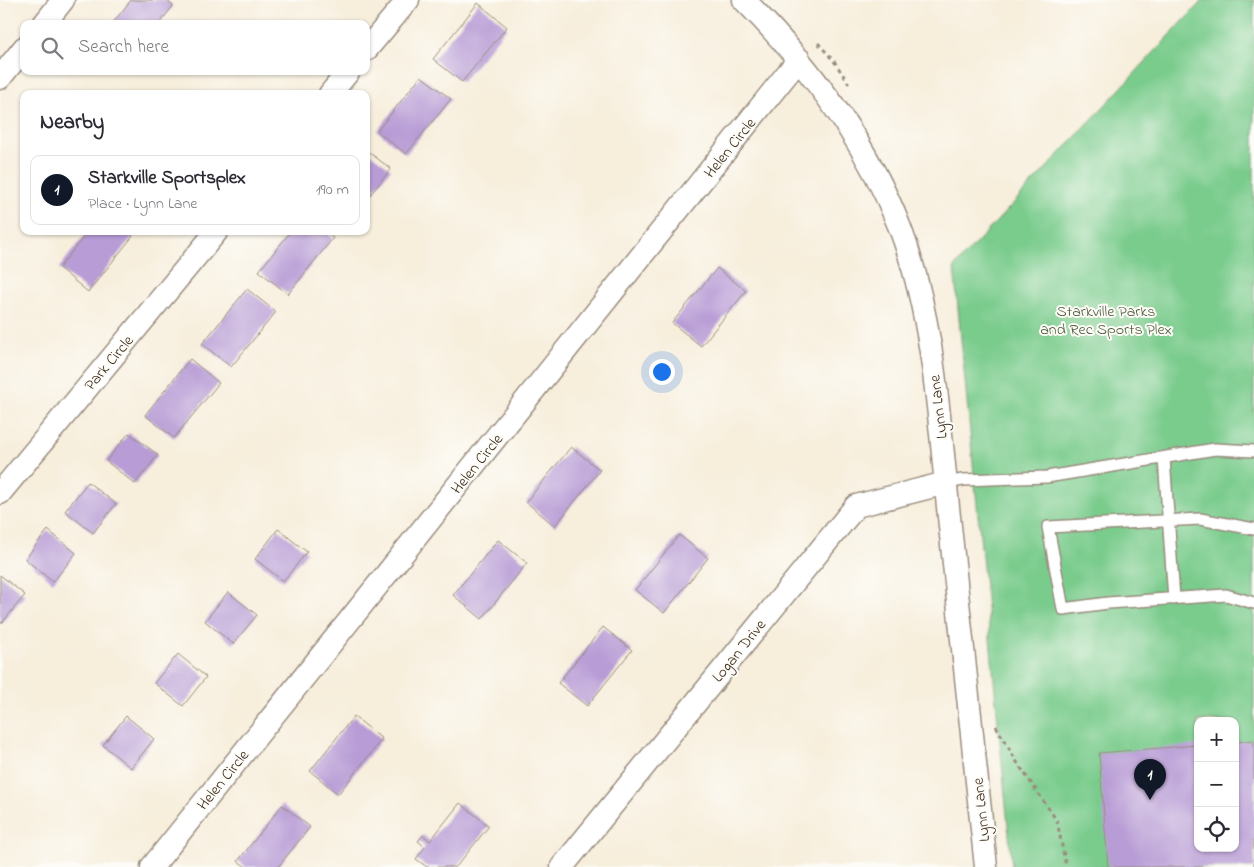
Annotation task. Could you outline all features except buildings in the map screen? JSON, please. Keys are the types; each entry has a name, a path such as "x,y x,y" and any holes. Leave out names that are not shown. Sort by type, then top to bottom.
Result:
{"street":[{"path":"47,20 63,0"},
{"path":"370,45 408,0"},
{"name":"Lynn Lane","path":"744,0 799,59 857,139 900,228 924,308 946,483 986,867"},
{"path":"0,78 20,53"},
{"name":"Helen Circle","path":"152,867 799,59"},
{"path":"333,90 346,75"},
{"name":"Park Circle","path":"0,493 214,235"},
{"name":"Logan Drive","path":"562,867 856,506 946,483"}],"lane":[{"path":"946,483 963,480 1047,478 1216,450 1254,451"},
{"path":"1164,458 1170,520 1174,599"},
{"path":"1254,529 1200,519 1048,527 1063,609 1108,603 1226,595 1254,603"}],"green space":[{"name":"Starkville Parks and Rec Sports Plex","path":"1203,0 1254,0 1254,867 1012,867 954,267"}],"place":[{"name":"Starkville Sportsplex","path":"1150,800"}]}
